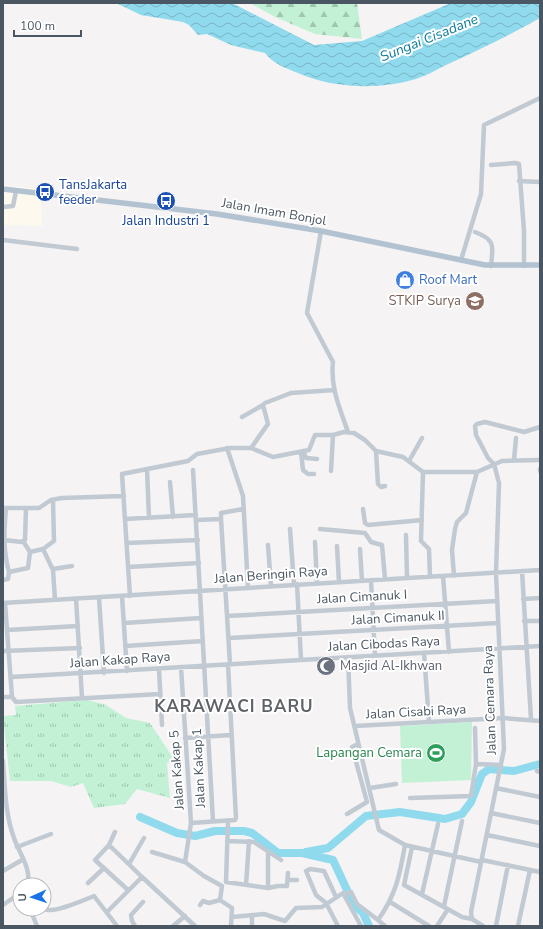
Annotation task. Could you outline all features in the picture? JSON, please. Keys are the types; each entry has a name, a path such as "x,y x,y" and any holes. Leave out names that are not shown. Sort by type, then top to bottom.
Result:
{"main road":[{"name":"Jalan Imam Bonjol","path":"3,189 206,212 321,231 491,266 540,265"}],"street":[{"path":"461,260 481,194 484,125 540,98"},
{"path":"490,165 518,163 524,231 524,266"},
{"path":"519,181 540,182"},
{"path":"3,206 13,206 16,190"},
{"path":"321,231 307,313 333,362 334,390 348,432"},
{"path":"475,232 488,237 490,240 492,245 491,266"},
{"path":"3,240 77,248"},
{"path":"242,417 263,405 265,402 286,394 334,390"},
{"path":"251,448 268,424 263,405"},
{"path":"494,464 488,458 476,435 475,426 477,424 489,423 524,432 540,428"},
{"path":"130,596 122,475 125,473 188,461 197,454 227,448 251,448 273,457 310,448 315,435 333,435 336,433 348,432 360,436 376,451 395,454 409,461 423,472 477,472 502,461 540,460"},
{"path":"331,471 333,435"},
{"path":"409,461 422,438"},
{"path":"514,460 516,438"},
{"path":"227,448 242,492 248,588"},
{"path":"302,451 306,458 317,459"},
{"path":"302,451 303,470 308,474 314,474"},
{"path":"376,451 378,484 381,487 385,486"},
{"name":"Jalan Cemara Raya","path":"472,919 471,912 504,749 496,573 499,483 494,464"},
{"path":"147,469 149,518"},
{"name":"Jalan Kakap 1","path":"192,470 198,540 213,821"},
{"path":"423,472 421,541 429,549 430,577"},
{"path":"454,576 452,550 455,529 457,522 466,513 477,472"},
{"path":"170,482 173,517"},
{"path":"3,580 8,579 4,546 5,508 39,508 53,500 124,496"},
{"path":"30,552 44,549 53,543 55,539 53,500"},
{"path":"8,572 28,568 30,552 24,541 26,508"},
{"path":"191,823 235,820 236,818 231,735 229,638 221,513 243,509"},
{"path":"363,509 365,523 368,525 422,520"},
{"path":"125,519 173,517 221,519"},
{"path":"290,529 299,612 301,660"},
{"path":"320,529 364,533 370,542 383,546 385,579"},
{"path":"406,535 407,578"},
{"path":"4,540 24,541"},
{"path":"127,544 198,540"},
{"path":"315,542 317,583"},
{"path":"268,546 271,586"},
{"path":"337,546 339,582"},
{"path":"44,549 53,569 55,600"},
{"path":"360,549 362,581"},
{"path":"128,567 199,563"},
{"path":"53,569 72,566"},
{"name":"Jalan Beringin Raya","path":"4,603 540,570"},
{"path":"522,572 531,719"},
{"path":"443,576 449,652"},
{"path":"371,580 375,656"},
{"path":"122,596 127,671"},
{"path":"99,598 104,672"},
{"path":"523,599 540,598"},
{"path":"76,599 82,698"},
{"name":"Jalan Cimanuk I","path":"227,616 497,600"},
{"path":"4,603 10,651 12,696 16,702 160,694"},
{"path":"124,623 201,618"},
{"path":"524,621 540,620"},
{"name":"Jalan Cimanuk II","path":"229,638 498,623"},
{"path":"7,630 78,626"},
{"path":"125,646 203,641"},
{"name":"Jalan Cibodas Raya","path":"229,664 540,646"},
{"path":"3,651 80,648"},
{"path":"424,653 429,722"},
{"path":"348,657 350,708 381,831 405,845 431,852 540,872"},
{"name":"Jalan Kakap Raya","path":"11,677 229,664"},
{"name":"Jalan Kakap 5","path":"181,667 191,823 190,839 185,862"},
{"path":"159,669 162,725"},
{"path":"3,697 12,696"},
{"path":"503,718 531,719 540,721"},
{"name":"Jalan Cisabi Raya","path":"355,726 503,718"},
{"path":"410,798 470,796 476,764 475,728"},
{"path":"185,738 231,735"},
{"path":"358,744 352,747 367,802"},
{"path":"3,761 6,815 13,838 28,874 28,877"},
{"path":"476,764 501,765"},
{"path":"370,788 396,784"},
{"path":"496,788 540,797"},
{"path":"347,814 372,800"},
{"path":"491,813 540,823"},
{"path":"228,820 226,882 268,888 287,886 288,873"},
{"path":"437,926 446,908 454,856 462,821"},
{"path":"422,894 438,824"},
{"path":"115,832 109,845 95,860 128,890"},
{"path":"17,847 51,834"},
{"path":"487,835 540,846"},
{"path":"129,864 144,838"},
{"path":"228,839 254,842 268,853 281,860"},
{"path":"246,885 249,841"},
{"path":"109,845 195,926"},
{"path":"378,920 390,902 398,881 405,845"},
{"path":"412,847 404,885 462,917 472,919 483,926"},
{"path":"152,852 185,862 204,876 222,886 220,900"},
{"path":"268,853 268,888"},
{"path":"3,871 22,860"},
{"path":"496,926 508,865"},
{"path":"88,883 104,868"},
{"path":"336,896 324,871 308,869 306,872 316,895 326,903 338,926"},
{"path":"518,926 530,870"},
{"path":"108,911 142,876"},
{"path":"288,880 297,880"},
{"path":"232,918 264,914 286,921 296,908 322,906 336,896 346,892"},
{"path":"346,892 357,904 385,926"},
{"path":"346,892 362,926"},
{"path":"52,910 94,896 117,926"},
{"path":"3,905 12,899"},
{"path":"200,905 203,901 209,903 220,900 231,906 231,926"},
{"path":"141,926 133,924 131,914 143,902"},
{"path":"390,902 429,926"},
{"path":"173,926 185,916"},
{"path":"252,916 252,926"}],"shaded area":[{"path":"3,185 40,189 42,226 3,225"}],"green space":[{"path":"250,3 357,3 362,39 315,34 275,17"},
{"path":"88,700 106,705 126,718 150,723 175,761 167,763 170,798 137,789 125,804 94,808 83,783 71,787 51,781 10,781 3,716 16,715 15,706"},
{"name":"Lapangan Cemara","path":"472,722 471,780 402,783 400,726"}],"water":[{"name":"Sungai Cisadane","path":"116,3 232,3 314,45 362,41 451,3 540,3 540,18 421,77 384,85 354,86 325,82 311,78 280,65 268,57 265,53 231,45 207,34 198,35 189,25 183,22 141,15"}],"waterway":[{"path":"306,852 328,848 366,816 400,812 445,819 462,814 471,802 482,774 489,769 514,771 540,764"},
{"path":"140,817 177,833 195,836 215,831 244,831 252,833 278,853 302,853 333,860 354,905 363,913 369,926"}],"place":[{"name":"TansJakarta feeder","path":"45,192"},
{"name":"Jalan Industri 1","path":"166,201"},
{"name":"Roof Mart","path":"405,280"},
{"name":"STKIP Surya","path":"475,301"},
{"name":"Masjid Al-Ikhwan","path":"326,666"},
{"name":"Lapangan Cemara","path":"436,753"}],"district":[{"name":"KARAWACI BARU","path":"234,706"}]}
